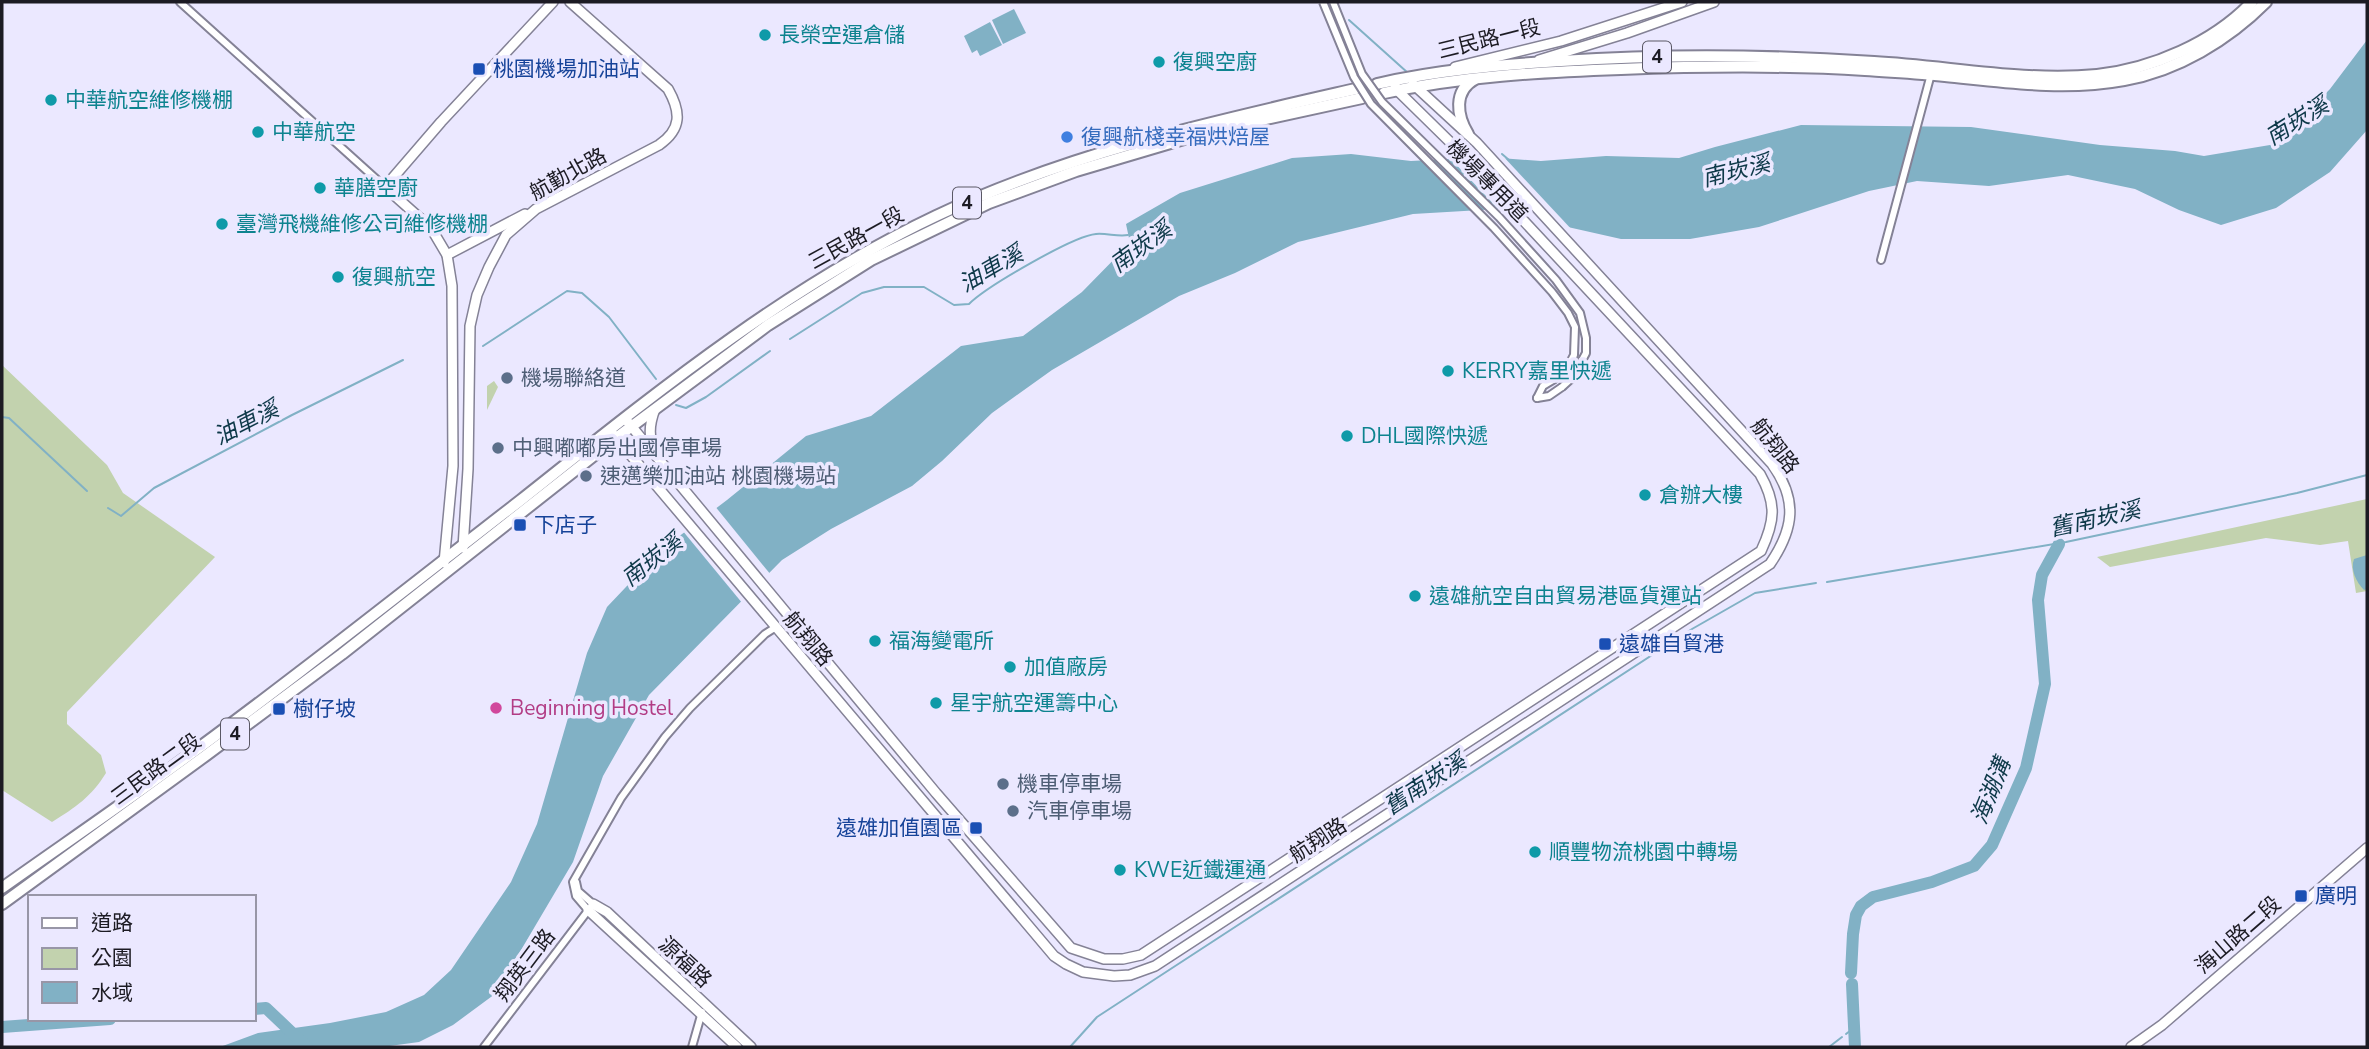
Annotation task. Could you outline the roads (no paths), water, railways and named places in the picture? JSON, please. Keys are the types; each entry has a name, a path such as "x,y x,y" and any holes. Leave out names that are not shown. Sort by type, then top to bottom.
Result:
{"main road":[{"name":"4","path":"1422,82 1523,63 1699,55 1930,65 2052,77 2097,75 2129,70 2176,54 2209,35 2252,2"},
{"name":"4","path":"1422,82 1706,66 1860,70 2053,86 2098,84 2133,79 2179,64 2230,33 2266,2"},
{"name":"三民路一段","path":"1395,85 1407,77 1422,82"},
{"path":"1473,138 1461,123 1459,101 1469,82 1478,77"},
{"name":"三民路一段","path":"1381,89 1422,82"},
{"name":"三民路一段","path":"444,559 613,434 631,427 768,325 871,260 989,203 1114,159 1359,93 1189,127 1111,148 1036,174 937,216 832,273 761,317 624,417 613,434 463,559"},
{"name":"三民路二段","path":"2,888 212,738 444,559"},
{"name":"三民路二段","path":"2,904 220,745 463,559"}],"street":[{"path":"180,2 431,228 447,255 452,286 453,466 444,574"},
{"path":"385,187 441,122 554,2"},
{"name":"航勤北路","path":"463,559 468,469 470,326 477,295 506,235 536,209 659,145 676,129 676,108 668,89 570,2"},
{"name":"機場專用道","path":"1322,2 1354,77 1371,104 1494,228 1568,313 1575,327 1574,355 1567,368 1543,386 1537,398 1549,396 1573,377 1586,353 1585,328 1580,313 1556,280 1499,217 1382,102 1362,74 1333,2"},
{"name":"三民路一段","path":"1422,82 1682,2"},
{"name":"三民路一段","path":"1523,63 1605,40 1714,2"},
{"path":"1881,260 1931,75"},
{"name":"航翔路","path":"613,434 1054,956 1066,964 1097,974 1130,975 1144,971 1169,958 1770,564 1787,536 1790,519 1786,489 1772,464 1422,82"},
{"name":"航翔路","path":"624,417 936,793 1071,948 1104,960 1141,955 1761,551 1773,522 1769,489 1760,474 1395,85"},
{"path":"447,255 536,209"},
{"path":"655,408 650,421 650,434 660,461"},
{"path":"590,907 580,903 573,882 621,798 664,737 773,624"},
{"name":"海山路二段","path":"2131,1047 2162,1025 2367,848"},
{"name":"源福路","path":"590,907 743,1046"},
{"name":"翔英三路","path":"484,1047 590,907"},
{"path":"692,1047 703,1009"}],"water":[{"path":"1014,9 1026,33 1003,44 992,20"},
{"path":"990,22 1002,45 980,56 977,50 972,53 964,36"},
{"name":"南崁溪","path":"2367,40 2367,130 2330,172 2276,208 2221,225 2179,210 2135,189 2068,175 1989,186 1917,181 1869,191 1759,227 1690,239 1621,239 1498,209 1413,214 1298,242 1235,273 1179,296 1052,370 992,413 912,486 831,529 782,560 649,695 603,776 573,862 495,994 453,1025 419,1042 382,1047 220,1047 258,1033 386,1012 424,995 451,970 511,882 537,824 587,653 607,607 661,550 806,436 871,416 961,346 1023,336 1082,292 1130,243 1126,224 1180,193 1292,158 1351,154 1411,161 1487,157 1541,161 1606,156 1679,158 1801,125 1971,127 2204,156 2276,144 2330,89"},
{"path":"2367,555 2367,589 2364,590 2354,575 2353,563 2354,559"}],"waterway":[{"path":"1349,20 1408,73"},
{"path":"1502,154 1509,160"},
{"name":"油車溪","path":"790,339 862,293 884,287 924,287 954,305 969,304 1011,275 1069,243 1096,234 1128,235"},
{"name":"油車溪","path":"483,346 567,291 582,293 609,317 656,379"},
{"name":"油車溪","path":"676,405 686,408 706,397 770,351"},
{"name":"油車溪","path":"108,508 121,516 154,488 403,360"},
{"name":"油車溪","path":"2,417 9,418 87,491"},
{"name":"舊南崁溪","path":"1827,582 2066,542 2297,493 2367,475"},
{"name":"海湖溝","path":"1851,973 1853,934 1856,915 1861,906 1873,897 1932,882 1974,866 1992,845 2026,768 2045,684 2038,600 2042,575 2059,544"},
{"name":"舊南崁溪","path":"1070,1047 1097,1017 1692,629 1755,593 1816,583"},
{"name":"海湖溝","path":"1852,984 1855,1047"},
{"path":"256,1009 266,1008 307,1047"},
{"path":"2,1027 83,1021"},
{"name":"海湖溝","path":"1846,1034 1855,1027"},
{"path":"1829,1047 1842,1037"}],"place":[{"name":"長榮空運倉儲","path":"765,35"},
{"name":"復興空廚","path":"1159,62"},
{"name":"桃園機場加油站","path":"479,69"},
{"name":"中華航空維修機棚","path":"51,100"},
{"name":"中華航空","path":"258,132"},
{"name":"復興航棧幸福烘焙屋","path":"1067,137"},
{"name":"華膳空廚","path":"320,188"},
{"name":"臺灣飛機維修公司維修機棚","path":"222,224"},
{"name":"復興航空","path":"338,277"},
{"name":"KERRY嘉里快遞","path":"1448,371"},
{"name":"機場聯絡道","path":"507,378"},
{"name":"DHL國際快遞","path":"1347,436"},
{"name":"中興嘟嘟房出國停車場","path":"498,448"},
{"name":"速邁樂加油站 桃園機場站","path":"586,476"},
{"name":"倉辦大樓","path":"1645,495"},
{"name":"下店子","path":"520,525"},
{"name":"遠雄航空自由貿易港區貨運站","path":"1415,596"},
{"name":"福海變電所","path":"875,641"},
{"name":"遠雄自貿港","path":"1605,644"},
{"name":"加值廠房","path":"1010,667"},
{"name":"星宇航空運籌中心","path":"936,703"},
{"name":"Beginning Hostel","path":"496,708"},
{"name":"樹仔坡","path":"279,709"},
{"name":"機車停車場","path":"1003,784"},
{"name":"汽車停車場","path":"1013,811"},
{"name":"遠雄加值園區","path":"976,828"},
{"name":"順豐物流桃園中轉場","path":"1535,852"},
{"name":"KWE近鐵運通","path":"1120,870"},
{"name":"廣明","path":"2301,896"}]}
